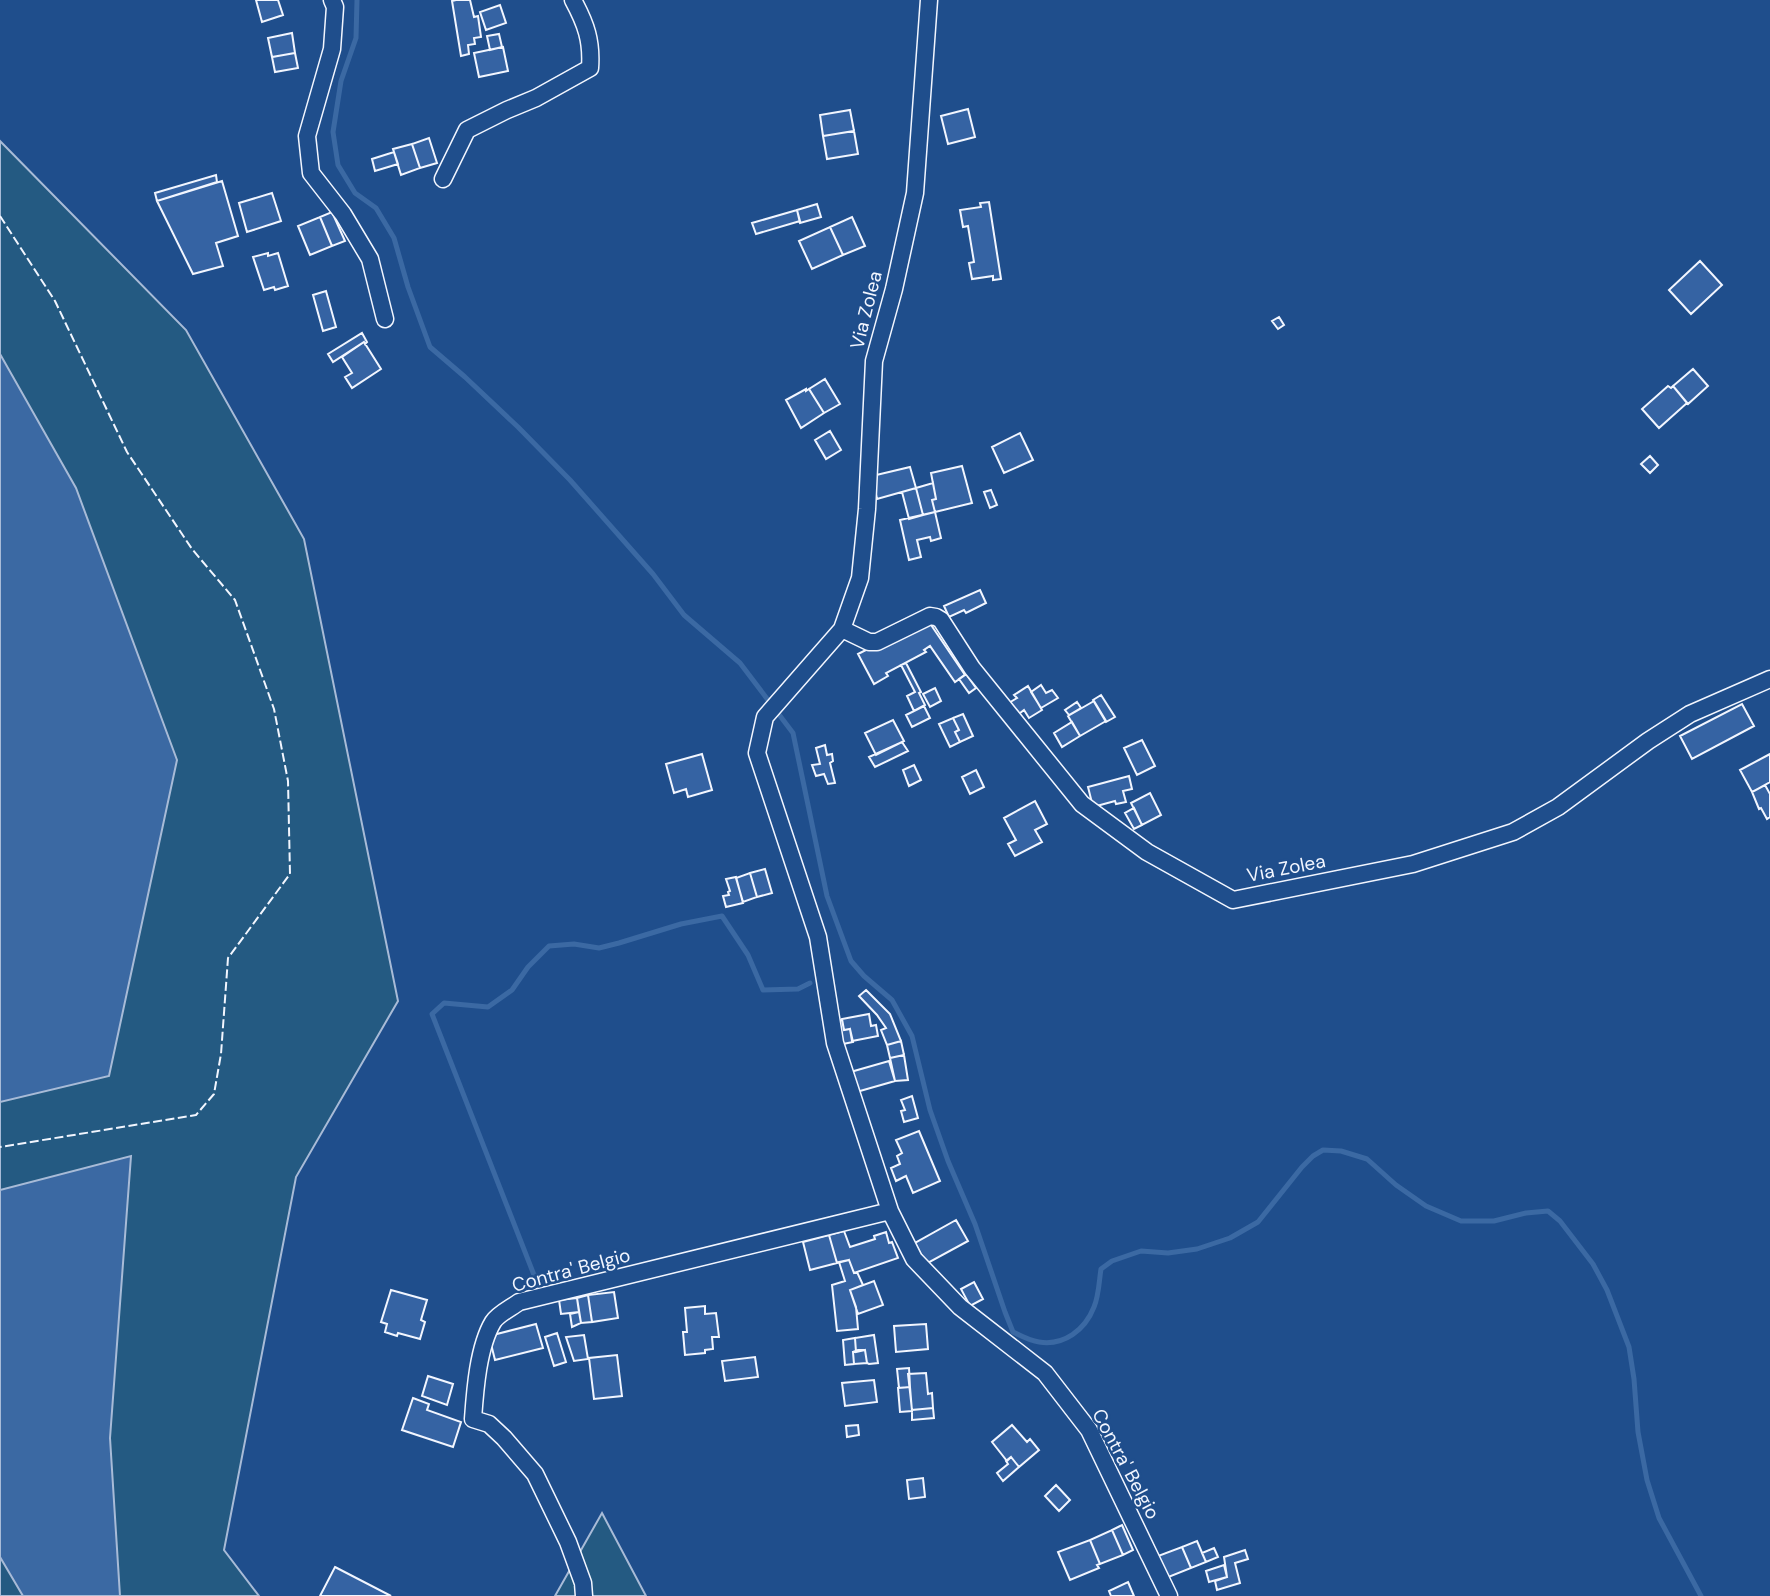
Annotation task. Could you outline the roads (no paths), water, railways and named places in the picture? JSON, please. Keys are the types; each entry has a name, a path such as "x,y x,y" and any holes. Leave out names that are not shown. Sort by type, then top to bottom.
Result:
{"street":[{"path":"332,0 335,7 332,49 307,136 310,173 343,214 370,260 385,319"},
{"path":"443,179 467,130 536,98 590,68 591,48 584,22 573,0"},
{"name":"Via Zolea","path":"765,717 842,629 860,578 867,509 874,361 894,289 915,194 929,0"},
{"name":"Via Zolea","path":"842,629 869,642 877,642 930,615 941,620 972,668 1082,804 1147,852 1233,900 1413,864 1513,832 1558,807 1647,741 1690,714 1770,679"},
{"name":"Contra' Belgio","path":"765,717 757,753 818,937 835,1043 890,1211 914,1259 960,1307 1045,1373 1089,1430 1169,1596"},
{"name":"Contra' Belgio","path":"584,1596 583,1583 568,1542 535,1474 489,1424 473,1419 475,1382 494,1320 519,1303 890,1211"}],"waterway":[{"path":"357,0 356,38 341,81 333,132 338,165 355,193 376,208 394,238 430,347 518,427 570,480 653,574 684,615 740,663 793,733 827,896 851,961 892,1000 912,1036 930,1110 975,1224 1013,1332 1032,1341 1048,1343 1072,1335 1085,1323 1094,1307 1101,1269 1112,1261 1141,1251 1168,1253 1197,1249 1230,1238 1258,1222 1302,1167 1323,1150 1341,1151 1367,1159 1396,1185 1426,1206 1461,1221 1494,1221 1548,1211 1560,1221 1593,1264 1607,1290 1629,1347 1638,1432 1647,1480 1659,1518 1701,1596"},
{"path":"547,1283 534,1275 432,1014 444,1003 488,1007 512,990 528,967 549,946 574,944 599,948 681,924 722,916 748,955 763,990 798,989 810,983"}]}
